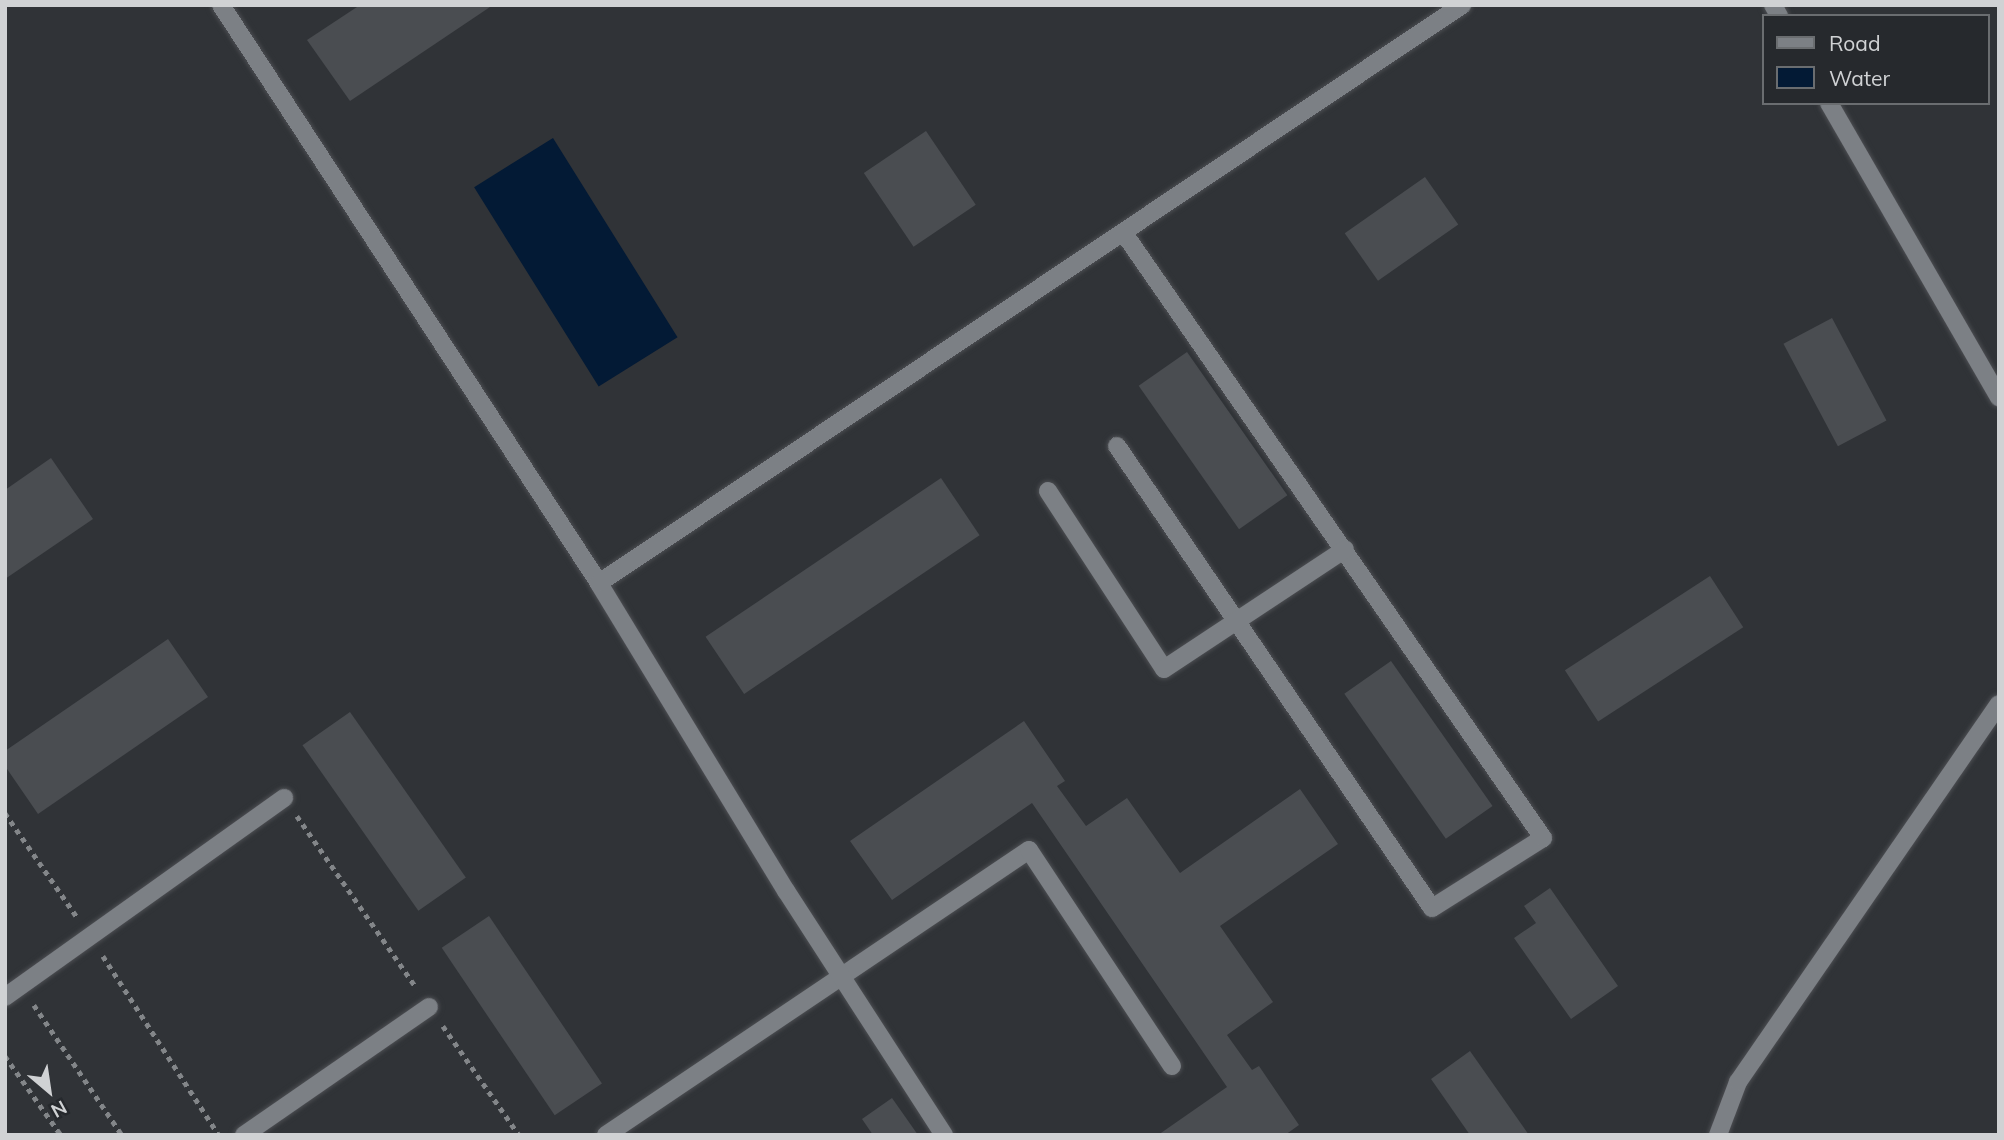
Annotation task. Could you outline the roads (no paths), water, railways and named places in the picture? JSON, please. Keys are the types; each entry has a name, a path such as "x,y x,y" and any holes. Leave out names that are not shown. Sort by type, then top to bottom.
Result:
{"street":[{"path":"221,5 599,583 840,975 944,1135"},
{"path":"599,583 1462,5"},
{"path":"1830,105 1999,398"},
{"path":"1117,446 1432,908 1544,838 1124,232"},
{"path":"1048,491 1164,669 1345,549"},
{"path":"1718,1135 1738,1082 1999,704"},
{"path":"5,996 284,798"},
{"path":"606,1135 1029,850 1172,1066"},
{"path":"244,1135 429,1006"}],"water":[{"path":"553,138 678,337 599,387 474,187"}]}
